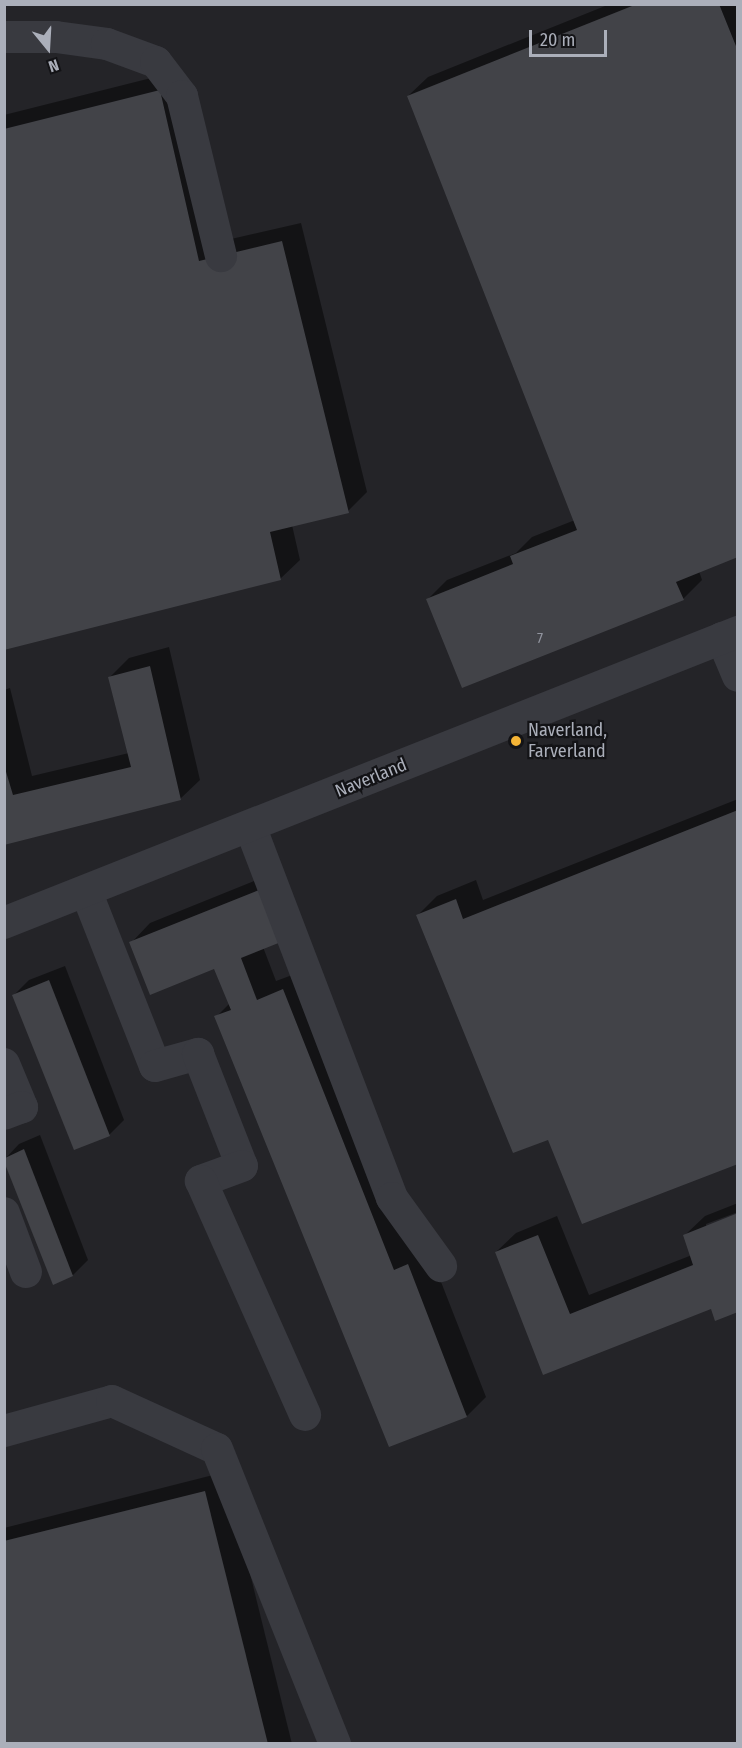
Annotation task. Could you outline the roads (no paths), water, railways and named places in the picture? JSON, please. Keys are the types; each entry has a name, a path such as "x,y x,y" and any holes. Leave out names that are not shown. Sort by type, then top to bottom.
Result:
{"street":[{"path":"4,37 56,37 107,44 156,62 182,96 221,256"},
{"path":"730,635 738,676"},
{"name":"Naverland","path":"4,923 730,635"},
{"path":"250,826 392,1198 441,1266"},
{"path":"86,891 155,1066 198,1054 242,1166 201,1181 305,1415"},
{"path":"4,1064 22,1107 4,1114"},
{"path":"4,1214 26,1272"},
{"path":"4,1431 112,1401 218,1449 335,1743"}],"place":[{"name":"Naverland, Farverland","path":"516,741"}]}
